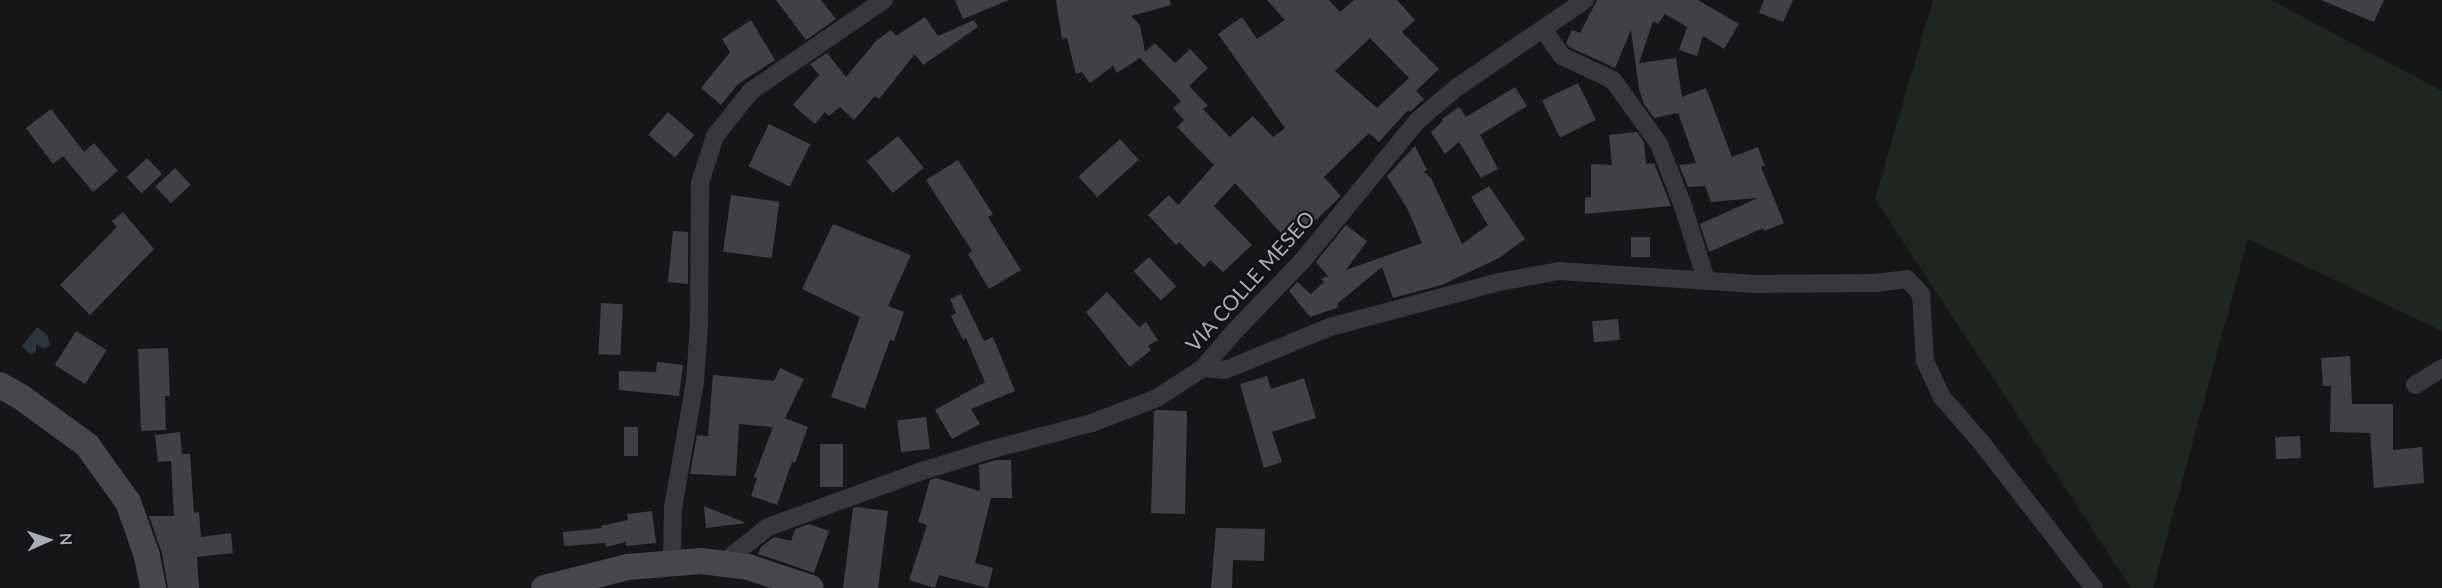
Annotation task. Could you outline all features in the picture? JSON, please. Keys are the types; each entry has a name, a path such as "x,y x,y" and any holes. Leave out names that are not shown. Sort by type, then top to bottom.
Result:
{"street":[{"path":"672,562 673,508 694,382 699,324 700,183 715,136 751,91 884,0"},
{"name":"VIA COLLE MESEO","path":"724,562 768,527 975,454 1092,423 1157,398 1203,368 1302,260 1418,120 1456,88 1584,0"},
{"path":"1543,29 1562,56 1613,81 1659,144 1683,206 1706,280"},
{"path":"1203,368 1225,370 1330,327 1499,282 1558,271 1756,284 1823,285 1907,279 1921,294 1925,362 1941,396 1981,442 2094,588"},
{"path":"2415,385 2442,368"},
{"path":"0,385 21,397 87,445 128,502 147,556 153,588"},
{"path":"544,588 628,567 672,562 724,562 748,567 811,588"}],"shaded area":[{"path":"1933,0 2271,0 2442,91 2442,331 2248,239 2153,588 2131,588 1875,199"},
{"path":"37,327 48,336 50,345 44,349 36,344 36,352 30,354 22,346"}],"building":[{"path":"776,0 821,0 836,19 806,40"},
{"path":"955,0 1009,0 963,19"},
{"path":"1056,0 1170,0 1171,5 1131,16 1140,25 1145,52 1155,43 1175,63 1190,49 1208,68 1189,86 1208,106 1203,109 1230,137 1253,116 1273,137 1285,128 1218,34 1242,17 1257,39 1285,20 1267,0 1329,0 1340,12 1354,0 1397,0 1415,20 1402,32 1439,69 1416,91 1424,99 1410,112 1408,110 1379,142 1369,133 1324,177 1341,196 1291,244 1235,183 1214,206 1252,245 1223,272 1210,260 1204,267 1179,242 1176,245 1148,215 1169,195 1178,205 1214,165 1177,127 1184,120 1173,108 1181,101 1140,58 1117,73 1113,66 1090,83 1082,72 1076,74 1067,38 1062,39","holes":["1370,38 1409,78 1377,108 1335,71"]},
{"path":"1597,0 1698,0 1739,24 1724,49 1703,36 1697,56 1679,50 1687,27 1665,14 1658,24 1653,21 1639,63 1676,58 1682,97 1706,88 1732,157 1758,147 1765,166 1761,167 1784,223 1764,231 1763,228 1709,252 1700,224 1758,198 1711,202 1705,186 1688,187 1679,165 1696,163 1678,113 1654,118 1644,104 1639,89 1631,30 1615,68 1569,47 1566,43 1572,30 1580,33"},
{"path":"1764,0 1793,0 1783,22 1759,13"},
{"path":"2321,0 2384,0 2374,22"},
{"path":"925,17 938,36 974,20 978,27 923,65 915,54 879,99 875,96 854,120 840,107 829,116 825,112 815,124 793,105 819,75 810,64 827,53 846,77 877,40 891,30 896,36"},
{"path":"751,20 775,60 738,84 721,105 701,88 730,52 722,39"},
{"path":"1578,83 1596,120 1560,137 1542,101"},
{"path":"1515,87 1527,106 1480,135 1498,169 1481,178 1459,142 1445,154 1431,132 1443,121 1442,119 1459,107 1466,117"},
{"path":"51,109 84,152 94,143 118,171 93,192 63,156 53,164 26,128"},
{"path":"668,112 694,135 675,158 648,135"},
{"path":"769,124 810,144 790,186 748,166"},
{"path":"1637,132 1644,142 1646,164 1654,163 1671,206 1585,214 1585,198 1591,197 1591,164 1612,165 1609,135"},
{"path":"898,136 924,168 893,193 867,161"},
{"path":"1120,139 1139,160 1097,197 1078,176"},
{"path":"1415,146 1427,170 1424,172 1431,178 1462,244 1488,225 1471,197 1489,186 1525,239 1499,258 1442,285 1393,298 1382,267 1337,304 1339,307 1310,317 1289,291 1297,282 1311,294 1324,282 1321,279 1328,276 1316,262 1346,225 1367,241 1346,270 1422,243 1408,210 1387,176"},
{"path":"147,158 162,174 142,193 127,177"},
{"path":"958,160 993,214 988,217 1021,270 989,289 968,254 972,251 926,180"},
{"path":"175,168 191,185 171,203 155,186"},
{"path":"731,195 780,202 772,258 723,251"},
{"path":"123,212 154,249 90,315 60,285 117,227 112,221"},
{"path":"833,224 911,255 888,306 904,312 894,341 890,340 865,409 831,397 860,317 802,289"},
{"path":"673,231 688,232 688,284 668,282"},
{"path":"1631,237 1650,237 1650,257 1631,257"},
{"path":"1149,257 1176,286 1161,301 1134,271"},
{"path":"1107,292 1139,327 1146,322 1158,340 1148,346 1151,350 1130,367 1086,312"},
{"path":"961,294 984,341 993,337 1015,391 971,409 980,424 952,439 935,410 985,382 966,338 963,340 951,316 956,313 950,299"},
{"path":"601,303 623,304 620,355 598,354"},
{"path":"1618,319 1620,340 1594,342 1592,321"},
{"path":"76,331 107,350 85,384 55,365"},
{"path":"168,348 170,396 165,396 166,430 141,431 138,349"},
{"path":"2350,356 2352,404 2393,404 2393,450 2422,447 2424,483 2374,488 2370,433 2330,432 2331,386 2323,386 2321,358"},
{"path":"657,362 683,365 679,396 619,390 619,371 656,372"},
{"path":"780,368 804,379 785,418 808,427 795,463 792,462 777,505 751,496 757,478 754,477 773,427 739,424 736,476 690,474 697,435 708,436 713,375 774,381"},
{"path":"1267,376 1271,389 1304,378 1316,418 1272,432 1282,462 1264,468 1240,384"},
{"path":"1154,411 1187,411 1185,514 1151,513"},
{"path":"926,417 930,449 901,452 897,421"},
{"path":"624,427 638,427 638,456 624,456"},
{"path":"180,432 182,454 190,454 194,513 199,512 201,537 231,533 233,553 197,557 199,588 168,588 162,553 149,516 174,516 171,461 158,462 155,435"},
{"path":"2300,436 2301,458 2276,459 2275,437"},
{"path":"820,444 843,444 843,487 820,487"},
{"path":"996,460 1011,460 1012,498 991,498 975,563 993,568 988,588 939,575 935,588 909,580 927,525 918,522 930,480 936,478 980,491 979,465"},
{"path":"704,506 746,523 706,528"},
{"path":"853,508 888,511 878,588 843,588"},
{"path":"652,511 656,543 626,546 626,542 606,547 605,543 564,546 563,532 602,528 601,526 628,520 627,514"},
{"path":"809,524 829,531 814,573 758,554 761,547 774,537 791,541 795,529"},
{"path":"1216,528 1265,529 1264,561 1233,560 1232,588 1211,588"}]}
